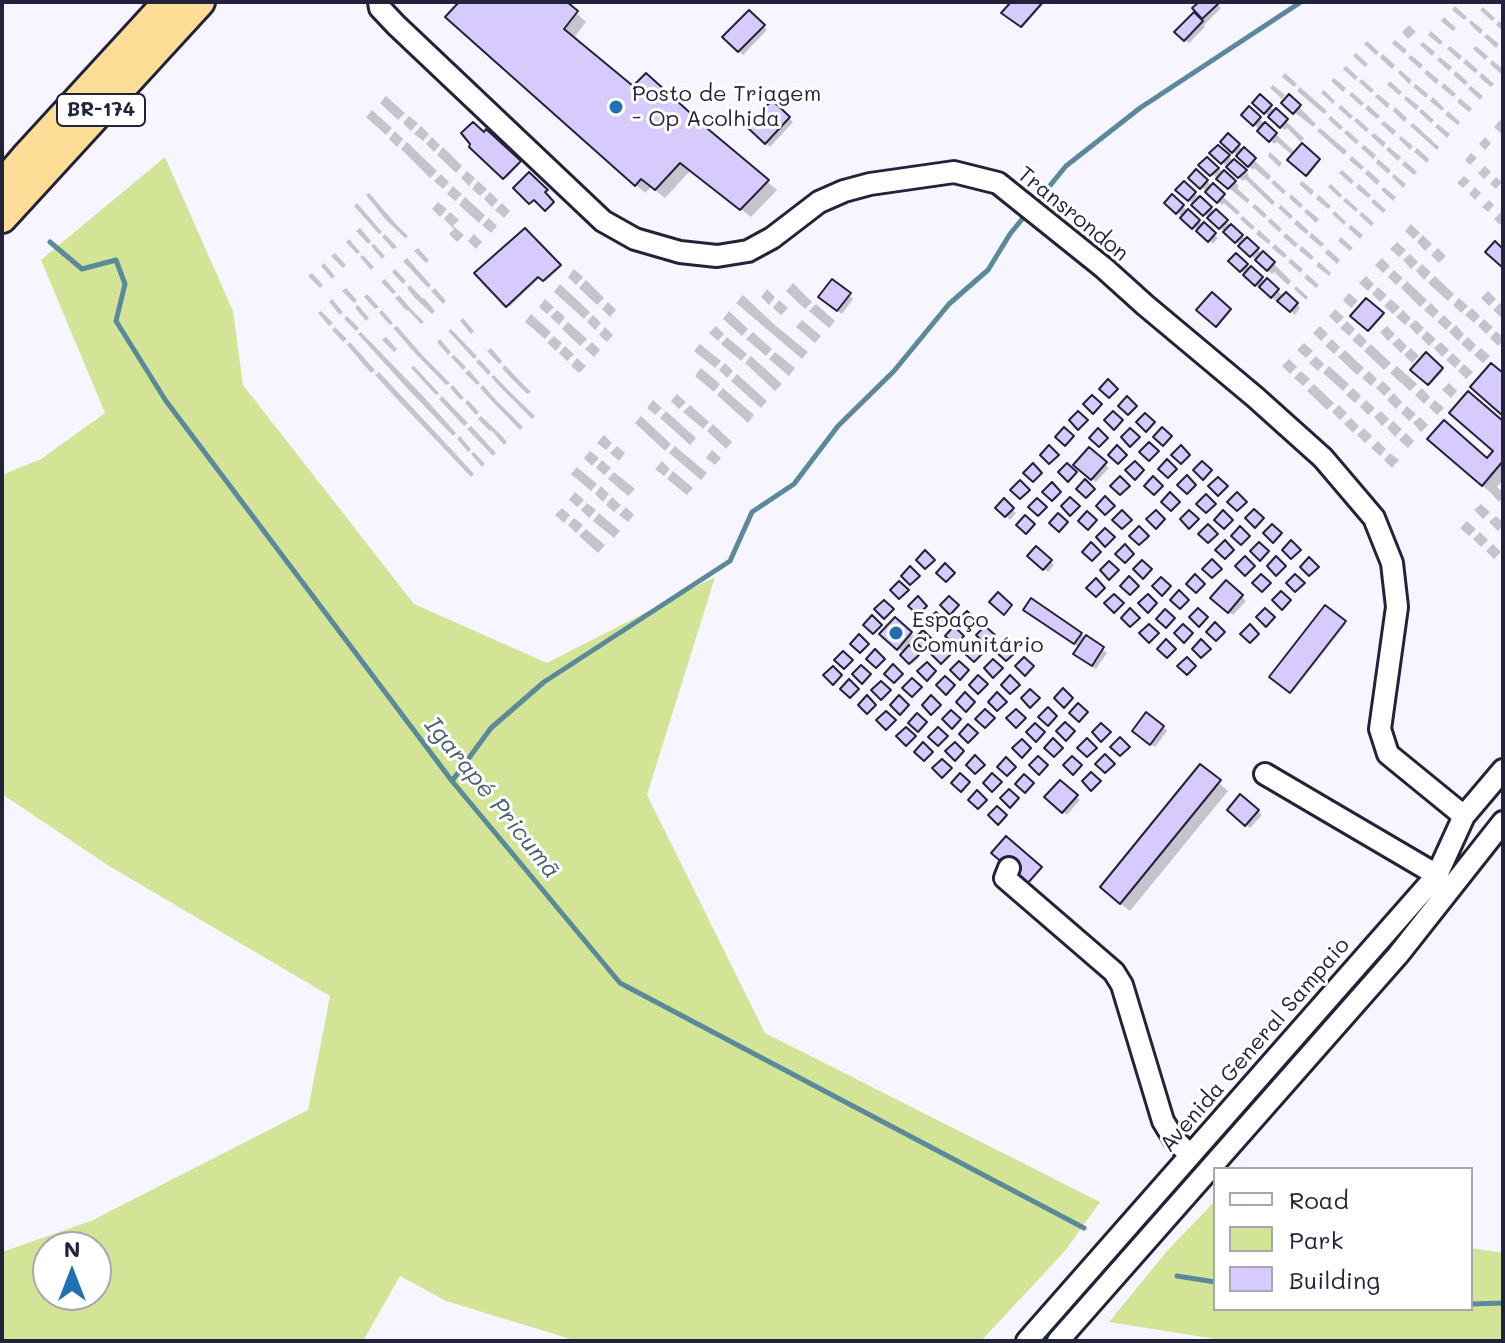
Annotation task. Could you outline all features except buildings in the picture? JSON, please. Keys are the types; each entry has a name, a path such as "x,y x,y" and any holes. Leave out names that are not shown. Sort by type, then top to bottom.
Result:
{"highway":[{"name":"BR-174","path":"2,185 168,2"},
{"name":"BR-174","path":"2,218 200,2"}],"street":[{"name":"Transrondon","path":"379,2 380,8 396,25 603,221 635,239 680,252 717,256 748,251 772,238 819,202 870,184 954,172 998,183 1104,268 1266,407 1323,458 1374,518 1392,563 1397,607 1380,729 1388,754 1464,816"},
{"name":"Avenida General Sampaio","path":"1027,1341 1437,875 1464,816 1503,770"},
{"path":"1265,774 1437,875"},
{"path":"1058,1341 1398,955 1503,822"},
{"path":"1009,868 1005,878 1114,972 1122,985 1163,1121 1174,1139 1190,1155"},
{"path":"1380,939 1398,955"},
{"path":"1144,1208 1162,1223"}],"green space":[{"path":"165,157 233,311 243,385 414,604 547,663 715,577 647,795 765,1033 1100,1202 1065,1251 981,1341 577,1341 446,1301 400,1276 363,1341 2,1341 2,1252 32,1242 32,1311 112,1311 112,1231 62,1231 91,1221 308,1110 330,996 109,866 2,794 2,475 41,459 105,413 41,260"},
{"path":"1213,1203 1213,1311 1473,1311 1473,1248 1503,1253 1503,1341 1228,1341 1109,1322 1167,1251"}],"waterway":[{"path":"1039,199 1066,166 1140,108 1301,2"},
{"path":"452,781 491,728 544,682 730,561 752,512 794,484 838,426 894,371 949,304 988,270 1023,218"},
{"name":"Igarapé Pricumã","path":"50,242 82,269 116,260 125,284 116,321 166,401 452,781 620,983 1084,1228"},
{"name":"Igarapé Pricumã","path":"1177,1276 1213,1282"},
{"name":"Igarapé Pricumã","path":"1473,1304 1503,1303"}],"place":[{"name":"Posto de Triagem - Op Acolhida","path":"616,107"},
{"name":"Espaço Comunitário","path":"896,633"}]}
